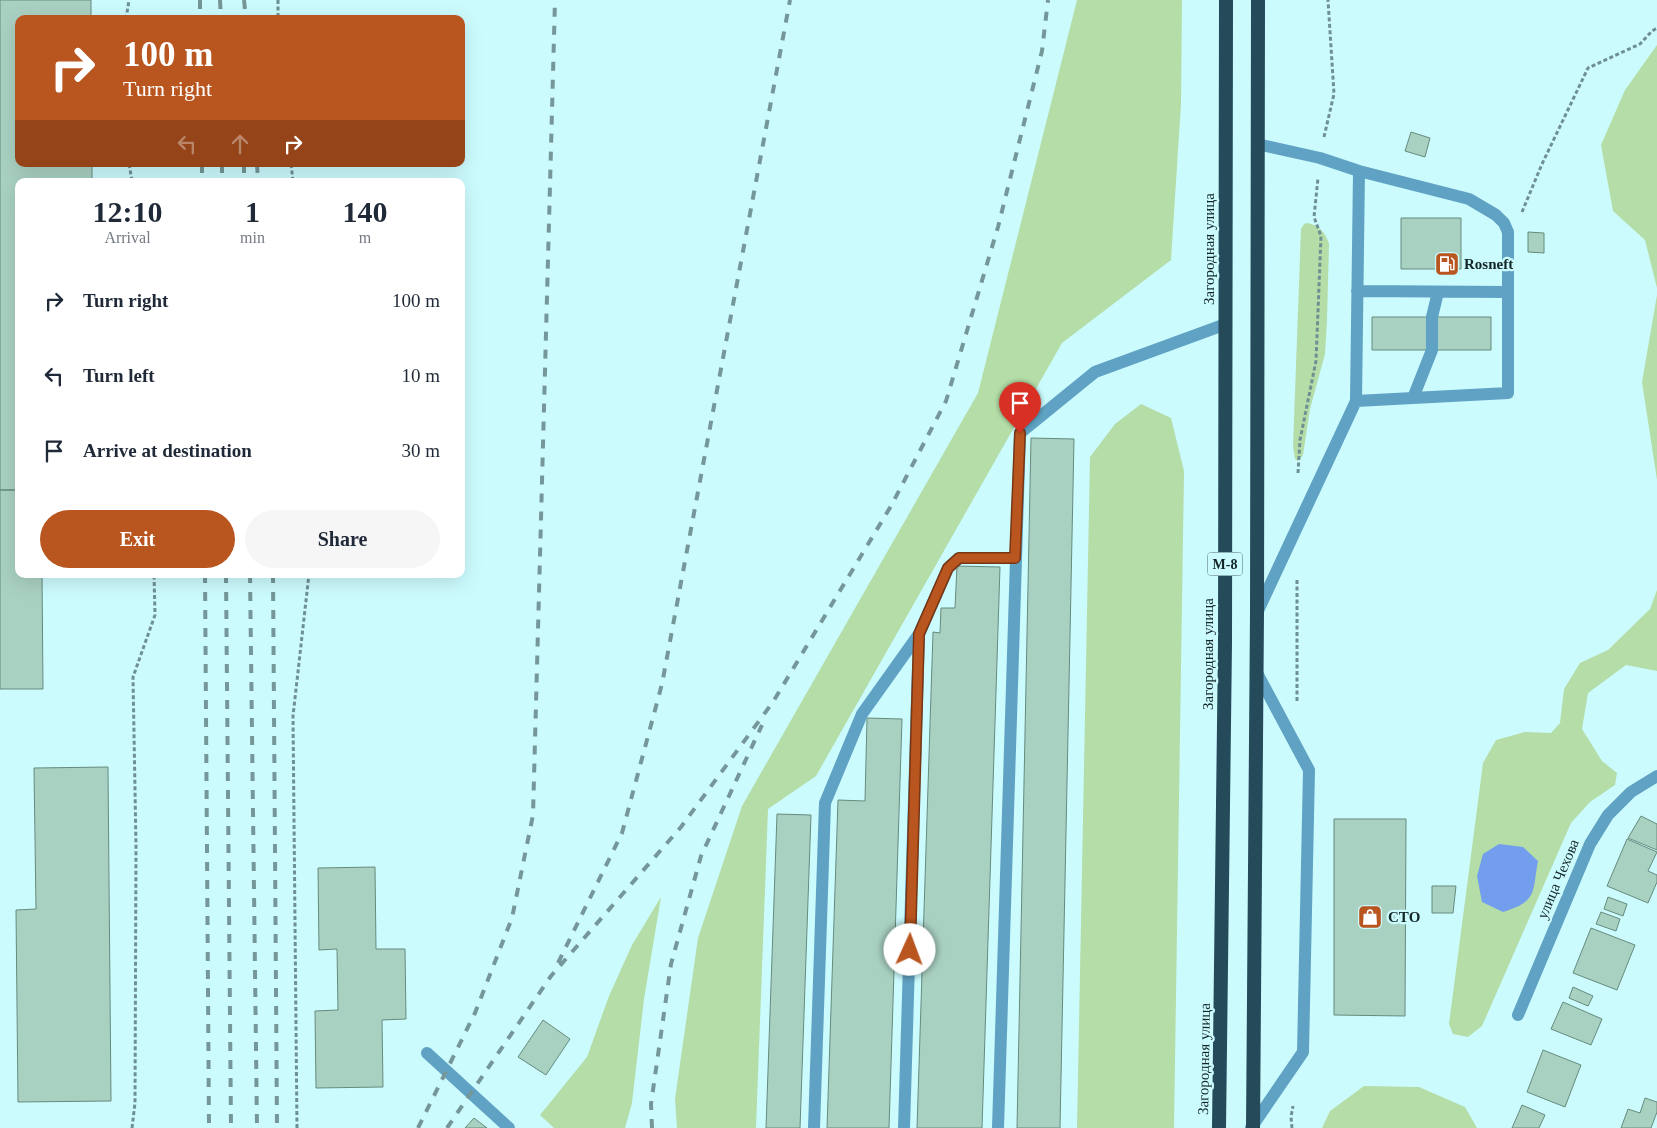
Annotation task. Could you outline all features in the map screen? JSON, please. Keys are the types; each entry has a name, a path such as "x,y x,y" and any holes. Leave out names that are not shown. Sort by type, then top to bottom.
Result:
{"highway":[{"name":"Загородная улица","path":"1219,1128 1225,643 1226,0"},
{"name":"М-8","path":"1252,1127 1257,613 1258,0"}],"street":[{"path":"1257,144 1320,158 1359,171 1469,199 1496,215 1504,223 1508,232 1508,393 1356,401"},
{"path":"1257,613 1356,401 1359,171"},
{"path":"1357,290 1508,292"},
{"path":"1413,398 1432,350 1432,317 1438,292"},
{"path":"998,1128 1020,433 1095,372 1226,324"},
{"path":"814,1128 825,803 862,714 919,634 948,568 959,558 1015,558"},
{"path":"904,1128 919,634"},
{"path":"1252,1127 1303,1052 1309,770 1256,671"},
{"name":"улица Чехова","path":"1518,1015 1590,844 1608,814 1631,792 1657,776"},
{"path":"427,1053 509,1128"}],"path":[{"path":"127,15 129,0"},
{"path":"278,0 278,15"},
{"path":"1298,480 1300,440 1316,361 1322,236 1314,217 1320,158 1334,94 1328,0"},
{"path":"1521,214 1542,164 1588,68 1640,44 1657,28"},
{"path":"1297,576 1297,704"},
{"path":"132,1128 135,1103 136,846 134,677 155,615 154,578"},
{"path":"297,1128 293,716 310,578"}],"green space":[{"path":"1077,0 1182,0 1181,104 1171,260 1062,343 816,776 768,809 756,1128 677,1128 675,1099 698,938 742,806 978,393"},
{"path":"1657,45 1657,288 1645,240 1613,211 1601,145 1625,90"},
{"path":"1307,223 1321,230 1329,244 1327,320 1325,354 1310,409 1303,455 1298,461 1295,459 1293,447 1301,229"},
{"path":"1657,295 1657,480 1642,382"},
{"path":"1141,404 1171,418 1184,471 1174,1128 1077,1128 1090,457 1115,424"},
{"path":"1657,590 1657,671 1626,665 1588,693 1582,729 1602,761 1617,773 1615,785 1590,802 1571,823 1482,1026 1468,1037 1453,1034 1449,1024 1483,763 1496,740 1525,732 1551,733 1560,723 1564,689 1580,663 1608,650 1650,609"},
{"path":"661,897 644,999 632,1103 625,1128 554,1128 540,1115 587,1057 609,996 632,945"},
{"path":"1364,1086 1419,1087 1465,1107 1477,1128 1322,1128 1330,1111"}],"water":[{"path":"1499,844 1523,847 1538,861 1534,888 1528,899 1522,904 1503,912 1482,902 1477,876 1483,854"}],"building":[{"path":"0,0 91,0 91,15 15,15 15,167 92,167 92,178 15,178 15,490 0,490"},
{"path":"1411,132 1430,138 1425,157 1405,151"},
{"path":"1401,218 1461,218 1461,269 1401,269"},
{"path":"1528,232 1544,233 1544,253 1528,252"},
{"path":"1372,317 1491,317 1491,350 1372,350"},
{"path":"1031,438 1074,439 1060,1128 1017,1128"},
{"path":"0,490 15,490 15,578 42,578 43,689 0,689"},
{"path":"957,566 1000,567 982,1128 917,1128 933,632 940,633 941,608 955,608"},
{"path":"867,718 902,719 889,1128 827,1128 838,800 865,801"},
{"path":"108,767 111,1101 18,1102 16,910 36,909 34,768"},
{"path":"777,814 811,815 800,1128 766,1128"},
{"path":"1641,816 1657,824 1657,850 1628,838"},
{"name":"СТО","path":"1334,819 1406,819 1405,1016 1334,1015"},
{"path":"1627,839 1657,852 1648,871 1657,875 1657,882 1648,903 1607,886"},
{"path":"375,867 376,949 405,949 406,1019 382,1020 383,1087 316,1088 315,1011 338,1010 337,949 319,950 318,868"},
{"path":"1432,886 1456,886 1453,913 1432,913"},
{"path":"1608,897 1627,904 1623,916 1604,909"},
{"path":"1601,912 1620,919 1616,931 1596,924"},
{"path":"1591,928 1635,945 1617,990 1573,973"},
{"path":"1573,987 1593,996 1588,1006 1569,998"},
{"path":"1563,1002 1602,1019 1591,1045 1551,1029"},
{"path":"543,1020 570,1039 546,1075 518,1057"},
{"path":"1543,1050 1581,1065 1565,1107 1527,1092"},
{"path":"1645,1098 1657,1102 1657,1112 1651,1128 1621,1128 1628,1109 1640,1113"},
{"path":"1522,1105 1545,1115 1539,1128 1512,1128"},
{"path":"474,1118 487,1128 465,1128"}],"railway":[{"path":"200,0 200,15"},
{"path":"220,0 221,15"},
{"path":"244,0 246,15"},
{"path":"418,1128 475,1013 512,918 533,815 555,0"},
{"path":"558,963 622,833 662,684 790,0"},
{"path":"447,1128 551,976 681,827 773,702 891,506 946,401 998,227 1042,51 1048,0"},
{"path":"202,167 202,178"},
{"path":"222,167 222,178"},
{"path":"244,167 244,178"},
{"path":"257,167 258,178"},
{"path":"205,578 209,1128"},
{"path":"226,578 231,1128"},
{"path":"250,578 257,1128"},
{"path":"273,578 277,1128"},
{"path":"652,1128 651,1104 671,964 701,856 762,725"}],"place":[{"name":"Rosneft","path":"1447,264"},
{"name":"СТО","path":"1370,917"}],"route":[{"path":"910,950 919,634 948,568 959,558 1015,558 1020,433"}]}
